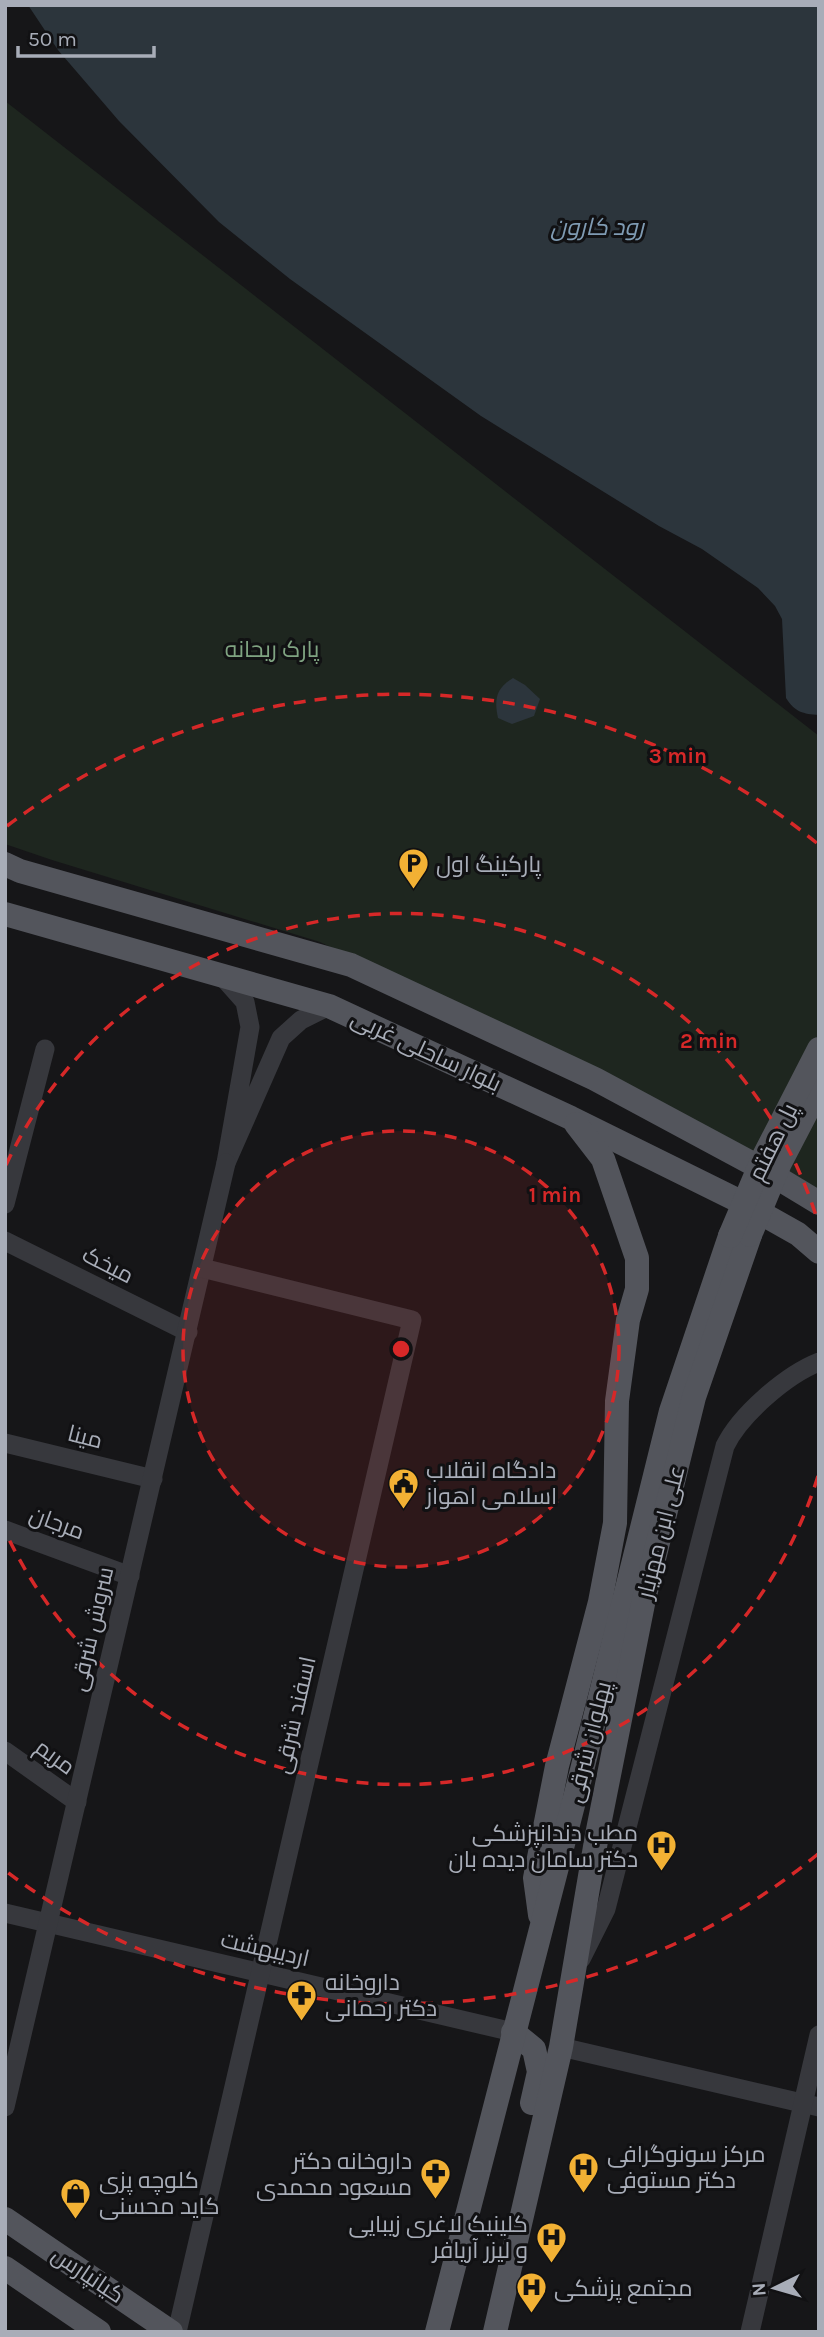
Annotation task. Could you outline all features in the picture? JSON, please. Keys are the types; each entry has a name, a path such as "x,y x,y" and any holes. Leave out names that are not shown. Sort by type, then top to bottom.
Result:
{"main road":[{"name":"بلوار ساحلی غربی","path":"5,864 20,871 351,965 595,1079 766,1171 819,1203"},
{"name":"بلوار ساحلی غربی","path":"5,914 329,1006 571,1118 741,1202 798,1234 819,1252"},
{"name":"پل هفتم","path":"740,1236 764,1156 819,1049"},
{"name":"پل هفتم","path":"740,1236 819,1088"},
{"path":"542,1925 535,1878 557,1766 600,1602 615,1523 617,1401 628,1320 637,1289 637,1258 603,1159 571,1118"},
{"name":"علی ابن مهزیار","path":"597,1835 644,1599 694,1397 740,1236"},
{"name":"پهلوان شرقی","path":"437,2332 671,1411 740,1236"},
{"name":"پهلوان شرقی","path":"495,2332 561,2048 597,1835"},
{"path":"506,2281 499,2247 539,2072 534,2049 513,2032"},
{"name":"کیانپارس","path":"5,2219 171,2332"},
{"name":"کیانپارس","path":"5,2268 99,2332"}],"street":[{"path":"220,975 245,1002 250,1027 226,1163"},
{"path":"226,1163 281,1038 301,1020 329,1006"},
{"path":"5,1204 45,1049"},
{"name":"سروش شرقی","path":"5,2107 226,1163"},
{"name":"میخک","path":"5,1241 188,1332"},
{"name":"اسفند شرقی","path":"177,2332 412,1320 202,1268"},
{"name":"پهلوان شرقی","path":"573,1976 606,1909 724,1446 733,1429 748,1412 797,1374 819,1362"},
{"name":"مینا","path":"5,1443 153,1479"},
{"name":"مرجان","path":"5,1530 130,1576"},
{"name":"مریم","path":"5,1751 77,1802"},
{"name":"اردیبهشت","path":"5,1913 513,2032"},
{"path":"750,2332 810,2105 819,2035"},
{"path":"561,2048 810,2105"}],"green space":[{"name":"پارک ریحانه","path":"5,101 819,736 819,1201 599,1075 320,942 5,844"}],"water":[{"name":"رود کارون","path":"28,5 819,5 819,715 800,711 786,698 782,619 775,606 758,588 702,549 659,526 481,416 290,279 219,222 119,121 58,50"},
{"path":"513,678 540,699 534,716 512,724 498,718 496,705 500,690"}],"place":[{"name":"پارکینگ اول","path":"413,891"},
{"name":"دادگاه انقلاب اسلامی اهواز","path":"403,1510"},
{"name":"مطب دندانپزشکی دکتر سامان دیده بان","path":"661,1873"},
{"name":"داروخانه دکتر رحمانی","path":"302,2022"},
{"name":"مرکز سونوگرافی دکتر مستوفی","path":"584,2194"},
{"name":"داروخانه دکتر مسعود محمدی","path":"435,2201"},
{"name":"کلوچه پزی کاید محسنی","path":"76,2220"},
{"name":"کلینیک لاغری زیبایی و لیزر آریافر","path":"551,2264"},
{"name":"مجتمع پزشکی","path":"531,2315"}]}
